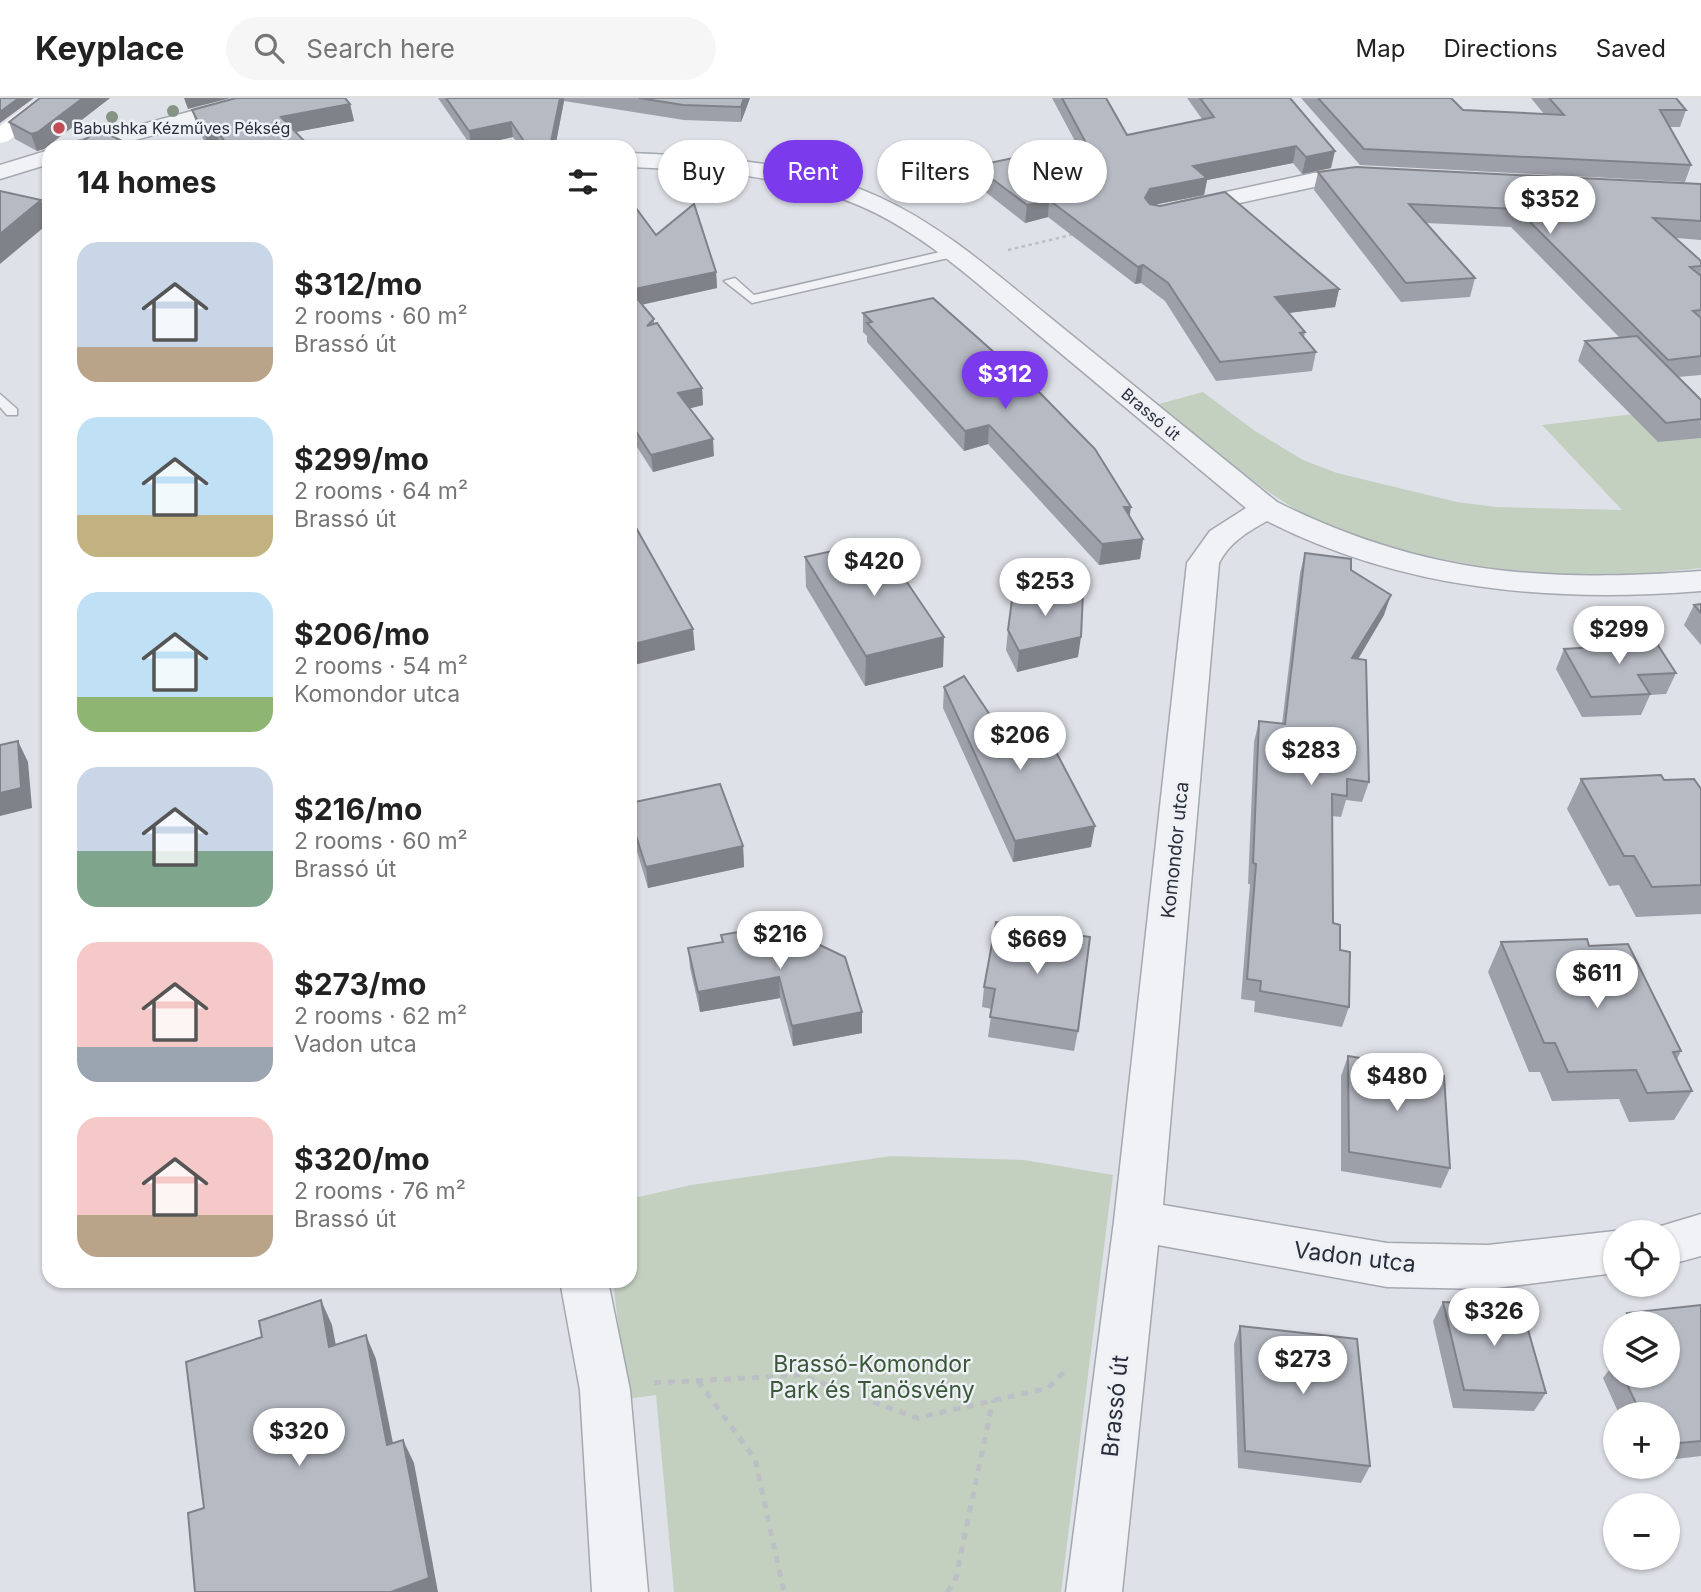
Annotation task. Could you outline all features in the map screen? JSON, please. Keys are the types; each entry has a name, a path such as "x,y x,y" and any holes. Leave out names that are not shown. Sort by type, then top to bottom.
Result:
{"street":[{"path":"0,136 52,98"},
{"path":"106,140 266,98"},
{"path":"138,130 153,140"},
{"path":"0,172 42,159"},
{"name":"Brassó út","path":"637,160 687,162 808,181 870,202 912,225 958,257 1266,509 1300,528 1346,547 1448,573 1517,583 1650,586 1701,581"},
{"path":"1157,214 1314,180 1345,166 1389,176"},
{"name":"Komondor utca","path":"1138,1221 1203,563 1209,549 1220,537 1266,509"},
{"name":"Brassó út","path":"1094,1592 1125,1311 1138,1221"},
{"name":"Vadon utca","path":"1138,1221 1387,1265 1488,1267 1603,1253"},
{"path":"1680,1241 1701,1235"},
{"path":"585,1288 605,1390 620,1592"}],"lane":[{"path":"730,281 752,299 958,257"},
{"path":"0,398 12,412"}],"path":[{"path":"958,257 1080,233"},
{"path":"605,1390 625,1385 800,1375 917,1418 1048,1388 1125,1311"},
{"path":"698,1381 755,1459 784,1592"},
{"path":"947,1592 954,1582 993,1400"}],"green space":[{"path":"1203,392 1255,431 1303,460 1337,473 1457,502 1496,507 1622,510 1542,425 1650,412 1701,400 1701,568 1586,575 1509,570 1433,557 1346,534 1307,516 1263,488 1159,404"},
{"name":"Brassó-Komondor Park és Tanösvény","path":"891,1156 1024,1160 1113,1175 1061,1592 674,1592 656,1395 627,1399 614,1288 637,1288 637,1197 691,1185"}],"building":[{"path":"0,98 19,98 0,112"},
{"path":"40,98 83,98 38,132 31,134 9,122"},
{"path":"236,98 345,98 350,104 281,117 303,140 224,140 216,131 205,135 192,110"},
{"path":"446,98 560,98 551,140 523,140 511,122 469,131"},
{"path":"639,98 744,98 741,107 683,105"},
{"path":"1062,98 1106,98 1127,135 1214,117 1200,98 1290,98 1335,151 1306,157 1296,146 1193,166 1207,178 1150,189 1145,198 1150,204 1160,206 1225,192 1339,289 1275,297 1305,332 1300,333 1316,352 1220,362 1168,283 1143,265 1138,267 1053,203 1107,203 1107,140 1084,140"},
{"path":"1318,98 1451,98 1463,110 1564,115 1549,98 1676,98 1686,110 1660,110 1691,165 1364,149"},
{"path":"96,132 104,132 120,140 84,140"},
{"path":"1008,159 1008,191 994,180 994,162"},
{"path":"1356,167 1701,184 1701,221 1653,218 1701,261 1701,266 1690,267 1701,276 1701,310 1693,311 1701,318 1701,356 1668,360 1517,209 1409,204 1475,278 1406,283 1318,172"},
{"path":"0,191 41,200 0,234"},
{"path":"694,204 716,272 637,289 637,209 656,235"},
{"path":"637,298 654,319 647,326 657,323 702,388 678,393 713,439 651,455 637,433"},
{"path":"933,298 1041,394 1095,449 1131,507 1124,507 1143,539 1102,544 989,425 965,431 867,323 872,322 863,313"},
{"path":"1637,336 1701,400 1701,419 1666,423 1585,341"},
{"path":"637,529 693,629 637,643"},
{"path":"879,541 944,637 866,656 805,557"},
{"path":"1305,553 1351,559 1351,570 1391,595 1352,658 1366,660 1369,782 1347,779 1347,796 1332,794 1333,923 1340,925 1340,950 1350,952 1349,1007 1260,991 1261,981 1247,979 1256,864 1253,863 1259,721 1285,724"},
{"path":"1013,592 1083,593 1081,637 1019,651 1008,630"},
{"path":"1701,604 1701,613 1694,605"},
{"path":"1652,636 1676,673 1638,675 1650,694 1591,697 1564,649 1614,646 1609,638"},
{"path":"964,676 1004,736 1044,729 1095,826 1015,841 944,687"},
{"path":"18,741 21,788 0,793 0,745"},
{"path":"1661,775 1664,780 1694,779 1701,789 1701,885 1652,887 1634,856 1624,856 1581,779"},
{"path":"720,784 743,846 646,867 637,839 637,802"},
{"path":"996,922 1090,937 1078,1031 990,1017 995,989 984,987"},
{"path":"778,925 845,957 862,1012 792,1026 779,977 698,992 688,948 723,942 721,935"},
{"path":"1587,939 1589,946 1628,944 1681,1051 1673,1052 1692,1091 1647,1093 1636,1070 1568,1072 1555,1043 1544,1043 1501,942"},
{"path":"1348,1056 1434,1070 1434,1075 1444,1076 1450,1168 1349,1152"},
{"path":"321,1300 329,1347 366,1335 387,1445 403,1440 429,1578 391,1592 195,1592 188,1513 204,1508 186,1362 262,1337 259,1321"},
{"path":"1443,1302 1521,1305 1546,1393 1464,1390"},
{"path":"1701,1305 1701,1441 1680,1443 1680,1402 1635,1402 1629,1388 1680,1388 1680,1311 1646,1311"},
{"path":"1240,1326 1357,1339 1370,1466 1245,1451"}],"place":[{"name":"Babushka Kézműves Pékség","path":"59,128"}]}
